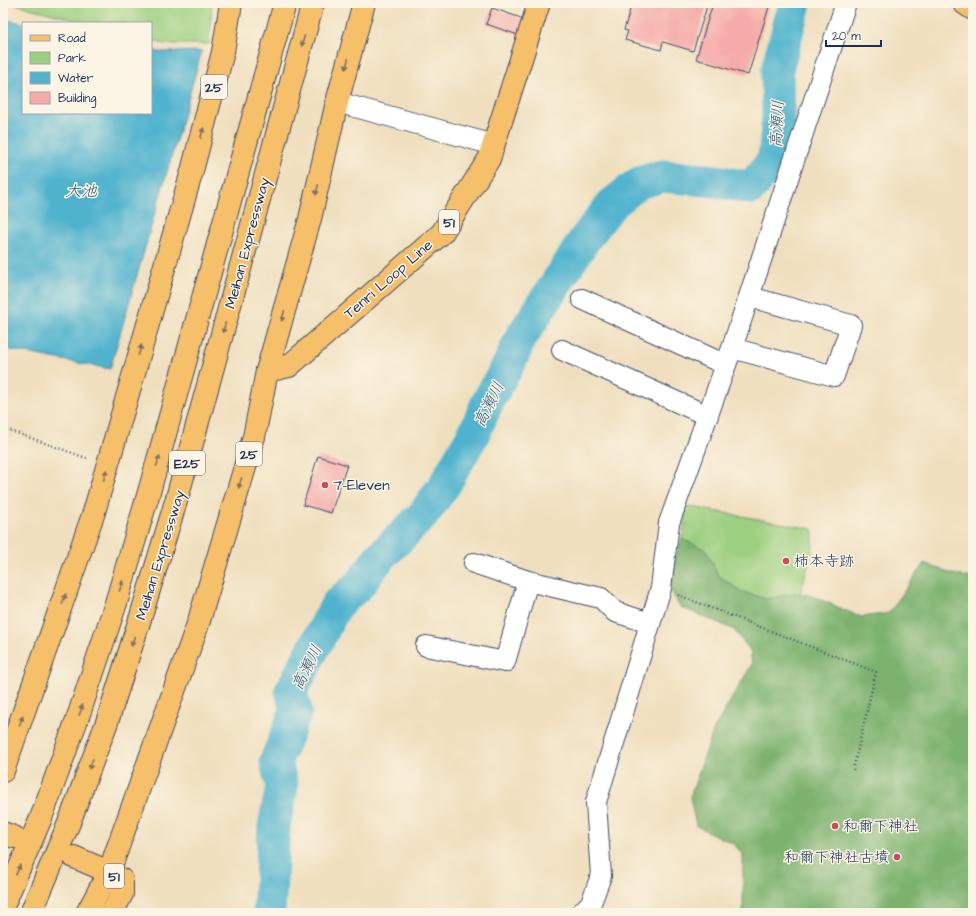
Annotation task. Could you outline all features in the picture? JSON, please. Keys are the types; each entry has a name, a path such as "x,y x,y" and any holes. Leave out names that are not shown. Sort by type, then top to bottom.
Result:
{"main road":[{"name":"25","path":"3,771 94,512 192,170 223,52 231,3"},
{"name":"Meihan Expressway","path":"3,906 43,811 80,712 116,603 149,492 285,3"},
{"name":"Meihan Expressway","path":"31,913 69,824 104,729 141,616 177,498 313,3"},
{"name":"25","path":"109,872 198,624 254,437 267,372 310,219 337,102 364,3"},
{"name":"25","path":"357,26 368,3"},
{"name":"Tenri Loop Line","path":"267,372 289,366 442,233 489,159 539,3"},
{"path":"964,3 973,9"},
{"name":"51","path":"74,857 109,872 122,880 122,894 112,913"},
{"path":"87,913 109,872"}],"street":[{"path":"581,913 591,903 601,876 596,802 661,588 669,523 750,296 846,3"},
{"path":"337,102 494,144"},
{"path":"582,299 729,356 834,376 851,325 750,296"},
{"path":"562,350 708,416"},
{"path":"474,563 528,581 601,598 615,612 650,623"},
{"path":"426,646 505,662 528,581"}],"path":[{"path":"3,428 107,466"},
{"path":"661,588 876,672 853,770"}],"green space":[{"path":"10,3 212,3 209,44 164,44 152,40 152,22 84,22"},
{"path":"686,506 813,529 813,547 789,634 668,585 683,534"},
{"path":"682,539 706,550 718,575 740,591 767,599 795,593 810,595 861,617 889,613 924,563 952,574 973,578 973,913 743,913 743,855 734,844 696,826 690,797 714,729 752,664 750,650 733,629 680,607 668,585"}],"water":[{"name":"大池","path":"3,19 22,23 22,114 152,114 152,50 159,52 202,51 110,369 10,350 3,346"}],"building":[{"path":"632,3 708,3 693,51 663,42 661,50 625,40 628,31 624,30"},
{"path":"713,3 754,3 769,7 748,75 696,59"},
{"path":"492,8 527,20 521,36 486,24"},
{"name":"7-Eleven","path":"318,456 347,465 331,513 303,505"}],"waterway":[{"name":"高瀬川","path":"269,913 274,826 282,787 276,761 296,711 291,691 337,604 358,586 380,557 423,515 445,484 475,431 488,401 511,360 520,339 585,239 612,204 639,183 662,176 716,181 751,188 774,159 778,116 777,70 795,3"}],"tunnel":[{"path":"14,837 74,857"}],"place":[{"name":"7-Eleven","path":"325,485"},
{"name":"柿本寺跡","path":"786,561"},
{"name":"和爾下神社","path":"835,826"},
{"name":"和爾下神社古墳","path":"897,857"}]}
